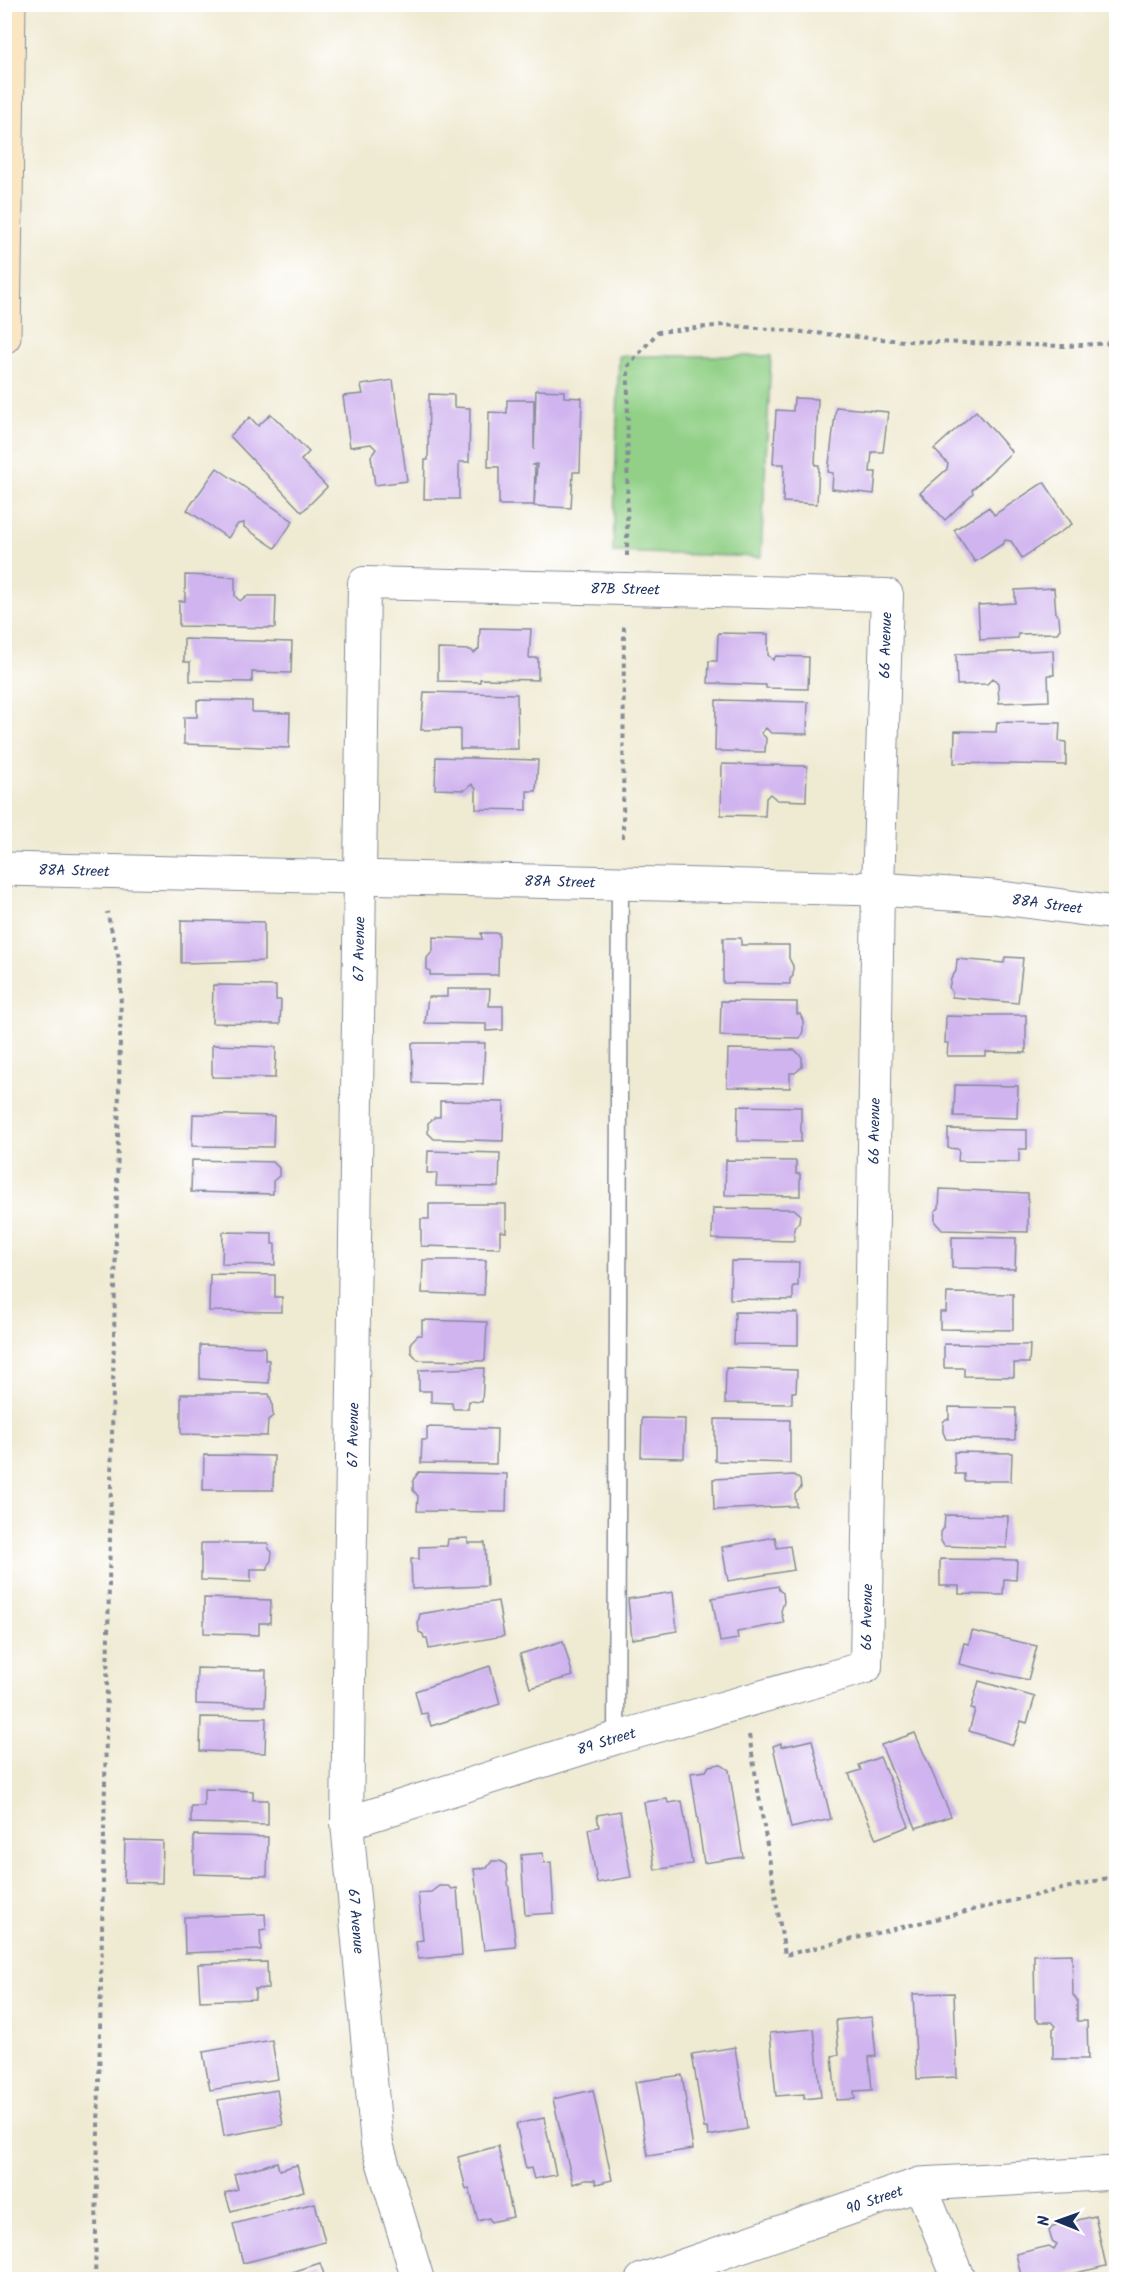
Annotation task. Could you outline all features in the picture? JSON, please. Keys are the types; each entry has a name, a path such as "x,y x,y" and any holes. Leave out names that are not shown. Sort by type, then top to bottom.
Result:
{"main road":[{"path":"4,337 9,4"}],"street":[{"name":"87B Street","path":"364,583 887,595"},
{"name":"67 Avenue","path":"364,583 347,1822 378,2144 418,2280"},
{"name":"66 Avenue","path":"866,1667 878,889 887,595"},
{"name":"88A Street","path":"4,869 878,889 994,897 1116,913"},
{"name":"89 Street","path":"347,1822 616,1738 866,1667"},
{"name":"90 Street","path":"642,2280 920,2184 1116,2173"},
{"path":"920,2184 959,2280"}],"lane":[{"path":"616,1738 620,882"}],"path":[{"path":"623,838 628,366 658,332 724,325 904,341 1063,346 1116,343"},
{"path":"95,2280 121,988 119,959 107,912"},
{"path":"744,1702 785,1955 1116,1876"}],"green space":[{"path":"619,356 771,356 761,557 613,552"}],"building":[{"path":"393,380 407,481 375,485 371,456 376,449 371,444 350,447 343,396 363,394 361,385"},
{"path":"536,390 564,391 564,397 582,398 580,472 573,472 571,508 534,506 537,464 533,465 535,466 534,505 499,505 499,467 488,467 489,412 507,413 507,400 534,400 534,450"},
{"path":"429,394 454,395 454,407 470,408 469,462 459,462 459,499 424,499 425,460 428,460"},
{"path":"794,398 818,399 815,465 819,465 817,504 783,502 784,464 773,464 776,410 793,411"},
{"path":"836,407 888,412 883,452 872,452 870,472 876,472 874,494 832,489 833,473 828,472"},
{"path":"976,411 1012,452 972,490 973,493 945,520 920,493 947,469 948,464 934,449"},
{"path":"271,414 309,452 301,460 327,487 302,512 230,436 250,417 258,426"},
{"path":"217,468 293,521 275,548 244,527 244,523 238,524 228,538 187,510"},
{"path":"1044,482 1072,524 1022,558 1011,541 1005,540 1004,543 975,562 954,530 989,507 994,515"},
{"path":"185,575 235,577 235,596 240,601 246,596 276,596 275,628 179,626 179,601 185,601"},
{"path":"1054,588 1060,629 1057,633 1018,634 1018,638 980,640 978,605 1015,603 1015,590"},
{"path":"480,628 531,629 529,658 538,658 538,680 438,681 438,649 471,650 474,653 479,649"},
{"path":"718,633 768,634 768,655 773,660 776,656 809,657 808,689 708,683 709,661 717,661"},
{"path":"184,639 292,642 291,673 252,672 252,682 190,681 190,662 184,662"},
{"path":"1053,650 1054,675 1048,675 1049,701 999,703 998,683 993,678 987,684 957,685 956,654"},
{"path":"424,692 517,694 518,749 460,749 460,729 421,730"},
{"path":"197,700 252,701 252,712 290,713 289,748 184,744 184,717 197,717"},
{"path":"716,700 808,702 807,734 771,733 766,728 761,733 766,738 765,752 715,751"},
{"path":"997,722 1060,723 1059,741 1066,742 1066,765 954,763 955,731 996,732"},
{"path":"436,757 538,760 536,791 527,791 527,810 476,809 476,789 472,784 465,790 435,789"},
{"path":"722,764 807,766 806,801 777,800 770,794 766,798 765,816 721,815"},
{"path":"181,920 264,922 264,961 181,963"},
{"path":"481,933 499,933 498,975 430,975 427,969 427,958 433,951 433,937 482,939"},
{"path":"723,938 741,938 741,945 789,945 789,958 793,966 790,984 723,983"},
{"path":"1005,957 1023,958 1018,1003 952,997 949,988 956,971 957,959 1004,963"},
{"path":"213,985 276,986 276,1000 281,1000 280,1024 212,1023"},
{"path":"447,989 490,989 489,1006 503,1006 503,1030 486,1031 486,1024 425,1023 428,997 447,997"},
{"path":"721,1001 797,1002 797,1014 800,1014 803,1021 803,1031 800,1038 720,1036"},
{"path":"984,1015 1026,1015 1026,1053 986,1052 986,1056 947,1056 946,1016 984,1017"},
{"path":"412,1043 485,1043 483,1084 413,1083"},
{"path":"212,1045 276,1047 275,1078 212,1077"},
{"path":"728,1049 795,1050 802,1057 802,1067 795,1073 790,1073 790,1088 727,1087"},
{"path":"955,1085 1018,1086 1017,1118 954,1116"},
{"path":"440,1101 504,1102 503,1141 434,1139 428,1133 428,1123 435,1117 440,1117"},
{"path":"738,1106 801,1107 801,1142 737,1141"},
{"path":"193,1114 274,1116 273,1147 192,1146"},
{"path":"948,1129 1027,1130 1027,1149 1019,1149 1019,1162 958,1161 959,1149 948,1148"},
{"path":"428,1151 500,1153 499,1187 436,1186 437,1173 427,1173"},
{"path":"192,1160 273,1162 279,1168 279,1176 273,1181 273,1194 191,1192"},
{"path":"726,1160 796,1161 796,1174 800,1174 800,1196 725,1195"},
{"path":"940,1189 1028,1193 1028,1232 942,1230 935,1222 935,1211 939,1208"},
{"path":"429,1204 506,1204 506,1232 500,1231 500,1248 421,1246 421,1219 429,1219"},
{"path":"713,1208 794,1209 800,1214 799,1222 794,1228 794,1241 712,1239"},
{"path":"223,1232 272,1233 272,1244 275,1244 275,1265 222,1264"},
{"path":"952,1237 1016,1238 1015,1269 952,1268"},
{"path":"423,1260 486,1260 484,1295 422,1293"},
{"path":"731,1261 799,1262 798,1286 793,1286 793,1300 730,1299"},
{"path":"210,1274 275,1275 275,1297 282,1297 282,1312 209,1311"},
{"path":"947,1293 1013,1294 1013,1330 940,1329 940,1312 946,1312"},
{"path":"735,1312 798,1313 798,1345 734,1344"},
{"path":"422,1320 487,1322 485,1361 418,1360 411,1352 411,1342 418,1335 422,1335"},
{"path":"944,1344 1030,1345 1029,1363 1014,1363 1014,1377 964,1376 964,1368 944,1368"},
{"path":"200,1345 265,1347 265,1360 269,1360 269,1383 200,1379"},
{"path":"484,1368 482,1402 469,1401 468,1409 453,1409 452,1403 431,1402 431,1391 419,1391 419,1370"},
{"path":"726,1368 797,1370 796,1392 792,1392 792,1404 725,1403"},
{"path":"181,1394 269,1394 273,1416 268,1420 267,1436 181,1434"},
{"path":"949,1407 1016,1408 1015,1440 946,1439 943,1422 949,1419"},
{"path":"642,1418 685,1419 684,1458 641,1457"},
{"path":"715,1419 790,1420 790,1463 715,1461"},
{"path":"427,1427 497,1429 496,1464 421,1463 422,1440 427,1440"},
{"path":"954,1452 1012,1453 1011,1481 964,1481 964,1474 955,1474"},
{"path":"204,1455 274,1456 273,1490 203,1490"},
{"path":"419,1472 507,1474 506,1512 417,1511 418,1496 413,1490 413,1480"},
{"path":"794,1475 800,1480 801,1488 795,1494 796,1506 714,1510 713,1479"},
{"path":"945,1515 1008,1516 1007,1548 944,1546 941,1541 941,1532 944,1528"},
{"path":"775,1537 777,1548 790,1546 794,1570 728,1581 722,1547"},
{"path":"468,1538 468,1543 485,1543 487,1586 412,1589 411,1559 419,1559 419,1547 447,1546 448,1539"},
{"path":"201,1543 268,1543 272,1552 271,1561 268,1569 251,1569 251,1582 201,1580"},
{"path":"940,1559 1017,1560 1016,1580 1004,1579 1003,1595 959,1594 959,1586 940,1586"},
{"path":"778,1586 783,1593 784,1602 781,1611 784,1623 737,1632 738,1639 720,1642 712,1598"},
{"path":"673,1592 677,1631 632,1639 628,1599"},
{"path":"204,1598 271,1600 270,1623 259,1623 259,1635 204,1633"},
{"path":"498,1601 504,1636 429,1649 427,1638 419,1632 420,1614"},
{"path":"972,1631 1037,1646 1028,1680 959,1664 964,1643 969,1644"},
{"path":"563,1641 573,1676 530,1688 520,1654"},
{"path":"490,1666 500,1704 431,1726 427,1713 421,1714 415,1691"},
{"path":"197,1668 266,1670 265,1706 196,1704"},
{"path":"979,1681 1035,1697 1027,1723 1021,1721 1013,1745 969,1731 975,1710 971,1709"},
{"path":"201,1717 266,1718 265,1753 200,1751"},
{"path":"915,1733 951,1816 916,1828 881,1745"},
{"path":"812,1740 831,1819 791,1828 773,1746 781,1743 781,1747"},
{"path":"880,1757 909,1826 876,1839 849,1774 861,1770 859,1765"},
{"path":"720,1764 729,1770 743,1857 704,1863 691,1773 706,1771 709,1766"},
{"path":"204,1789 253,1791 253,1800 268,1800 268,1825 191,1823 191,1806 204,1806"},
{"path":"667,1799 668,1803 682,1801 692,1864 655,1870 644,1802"},
{"path":"620,1811 631,1877 597,1883 588,1829 599,1827 597,1815"},
{"path":"194,1835 268,1837 267,1876 194,1874"},
{"path":"125,1840 163,1841 162,1883 124,1882"},
{"path":"543,1853 544,1863 551,1862 554,1913 525,1915 521,1855"},
{"path":"492,1861 500,1861 506,1865 516,1947 484,1950 474,1869 487,1868"},
{"path":"439,1886 457,1888 462,1955 418,1959 416,1941 423,1940 418,1893 431,1892"},
{"path":"265,1914 266,1929 260,1930 261,1950 185,1953 184,1917"},
{"path":"1072,1954 1073,1995 1077,2000 1077,2021 1087,2021 1088,2059 1053,2059 1053,2029 1056,2026 1052,2022 1039,2022 1035,2017 1034,1955"},
{"path":"267,1962 268,1988 255,1989 255,1999 200,2001 198,1964"},
{"path":"954,1993 957,2077 917,2079 913,1994"},
{"path":"872,2017 876,2056 869,2057 872,2090 854,2091 855,2099 836,2100 832,2056 839,2055 836,2020"},
{"path":"814,2029 821,2097 804,2099 804,2094 776,2096 770,2033"},
{"path":"272,2040 278,2079 210,2090 203,2052"},
{"path":"735,2047 747,2129 708,2136 707,2128 704,2128 692,2054"},
{"path":"682,2075 693,2149 648,2156 635,2082"},
{"path":"277,2090 283,2125 224,2136 218,2100"},
{"path":"593,2090 612,2180 596,2184 595,2180 585,2180 573,2184 553,2099"},
{"path":"544,2118 556,2175 534,2179 531,2168 526,2169 516,2124"},
{"path":"498,2146 513,2217 491,2222 489,2218 478,2221 469,2188 466,2189 458,2157"},
{"path":"277,2162 279,2170 297,2165 304,2191 231,2211 225,2193 238,2189 234,2174"},
{"path":"315,2203 325,2242 243,2263 233,2224"},
{"path":"1095,2216 1106,2266 1045,2280 1022,2280 1016,2254 1049,2246 1054,2249 1057,2244 1052,2241 1049,2231 1053,2226"},
{"path":"320,2263 326,2280 271,2280 271,2279"}]}
